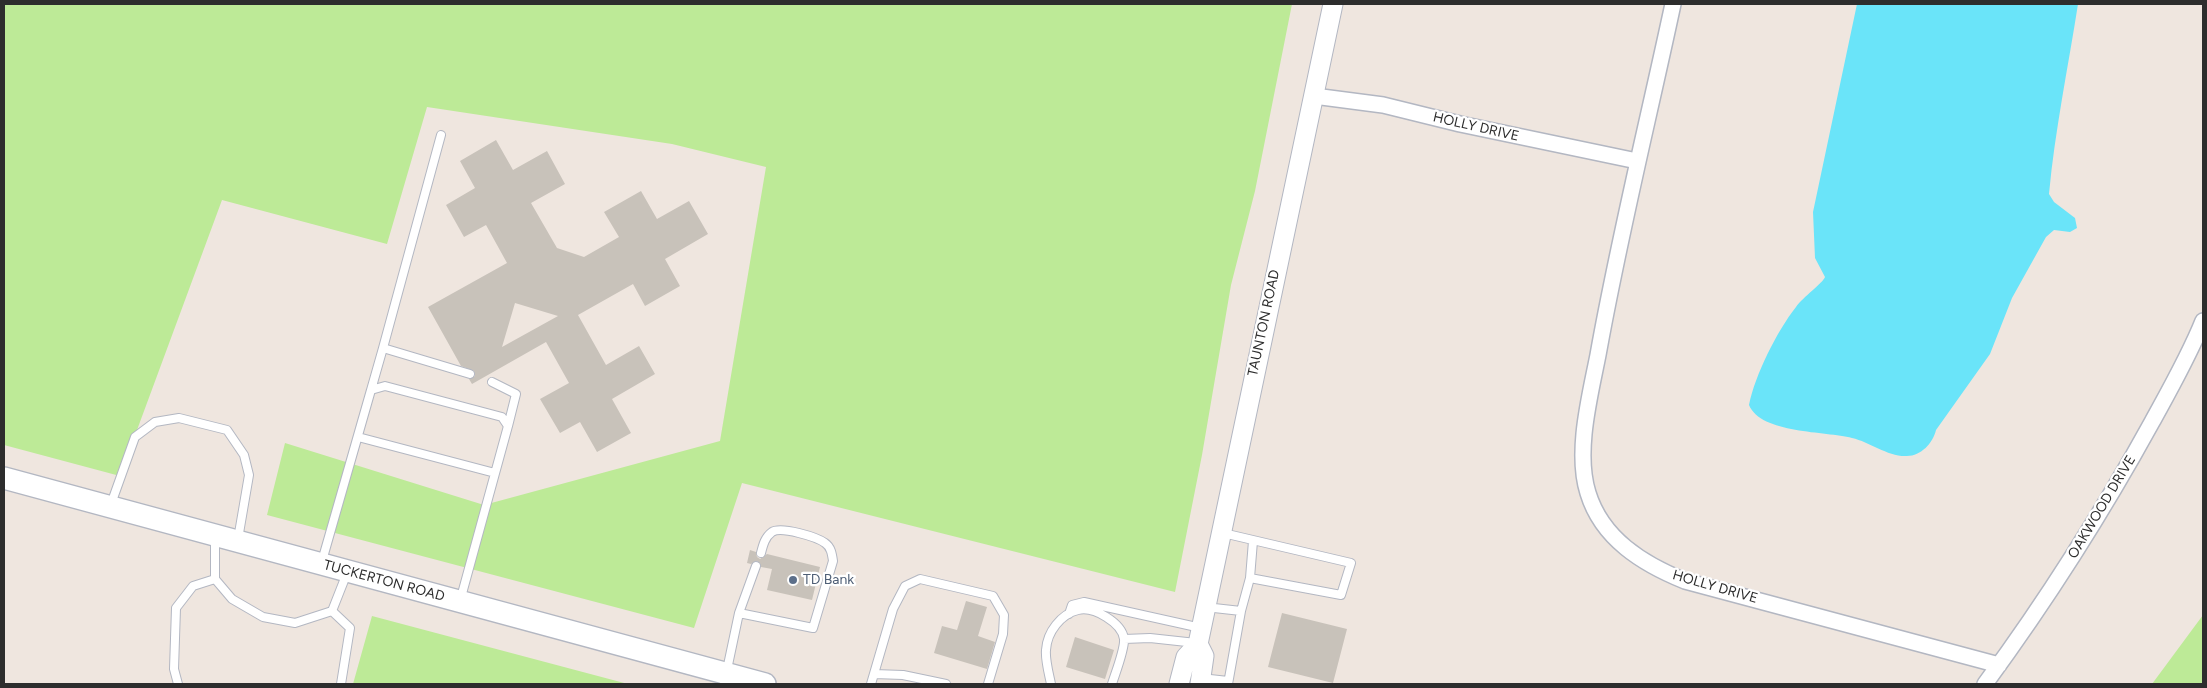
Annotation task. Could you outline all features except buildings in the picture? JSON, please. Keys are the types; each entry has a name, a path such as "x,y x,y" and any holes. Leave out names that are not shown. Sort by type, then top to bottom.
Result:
{"main road":[{"name":"TUCKERTON ROAD","path":"4,478 215,534 347,572 460,600 725,679 765,684"}],"street":[{"name":"TAUNTON ROAD","path":"1179,684 1186,657 1199,636 1332,4"},
{"name":"HOLLY DRIVE","path":"1673,4 1611,281 1590,397 1583,461 1588,495 1606,528 1620,544 1633,555 1667,574 1685,581 1999,666"},
{"name":"HOLLY DRIVE","path":"1314,96 1383,105 1460,124 1637,162"},
{"name":"OAKWOOD DRIVE","path":"1985,684 2072,558 2129,464 2180,372 2203,321"},
{"name":"TAUNTON ROAD","path":"1199,636 1204,656 1201,681"}],"lane":[{"path":"321,564 372,390 441,135"},
{"path":"383,348 470,374"},
{"path":"460,600 516,394 492,382"},
{"path":"372,390 385,386 502,417 508,426"},
{"path":"110,506 135,437 155,422 179,418 227,430 244,455 249,475 238,541"},
{"path":"358,437 495,473"},
{"path":"739,613 813,628 832,562 832,554 828,546 823,542 778,529 767,536 761,553"},
{"path":"1221,533 1351,563 1340,595 1250,578"},
{"path":"215,534 215,579 232,599 264,617 295,623 332,611"},
{"path":"1201,681 1228,683 1250,578 1253,541"},
{"path":"725,679 739,613 756,566"},
{"path":"332,611 347,572"},
{"path":"178,684 174,669 176,608 193,586 215,579"},
{"path":"871,684 893,609 905,586 920,579 993,596 1004,615 1004,634 988,684"},
{"path":"1069,614 1072,604 1084,602 1199,636"},
{"path":"1205,608 1242,611"},
{"path":"1051,684 1046,650 1051,632 1064,616 1080,609 1101,615 1116,624 1124,639 1112,684"},
{"path":"332,611 350,628 341,684"},
{"path":"1124,639 1199,636"},
{"path":"874,674 903,675 946,684"}],"green space":[{"path":"4,4 1292,4 1255,191 1231,285 1202,455 1175,592 742,483 694,628 267,515 285,443 484,505 720,441 766,167 672,144 427,107 387,244 222,200 120,476 4,445"},
{"path":"2203,615 2203,684 2152,684"},
{"path":"372,616 628,684 353,684"}],"water":[{"path":"1857,4 2078,4 2058,123 2049,194 2054,202 2075,218 2077,228 2070,232 2054,230 2046,237 2012,298 1990,354 1936,430 1926,448 1917,454 1907,456 1886,452 1852,438 1780,426 1766,421 1756,414 1749,405 1761,367 1781,328 1799,303 1825,277 1815,258 1813,212"}],"place":[{"name":"TD Bank","path":"793,580"}]}
